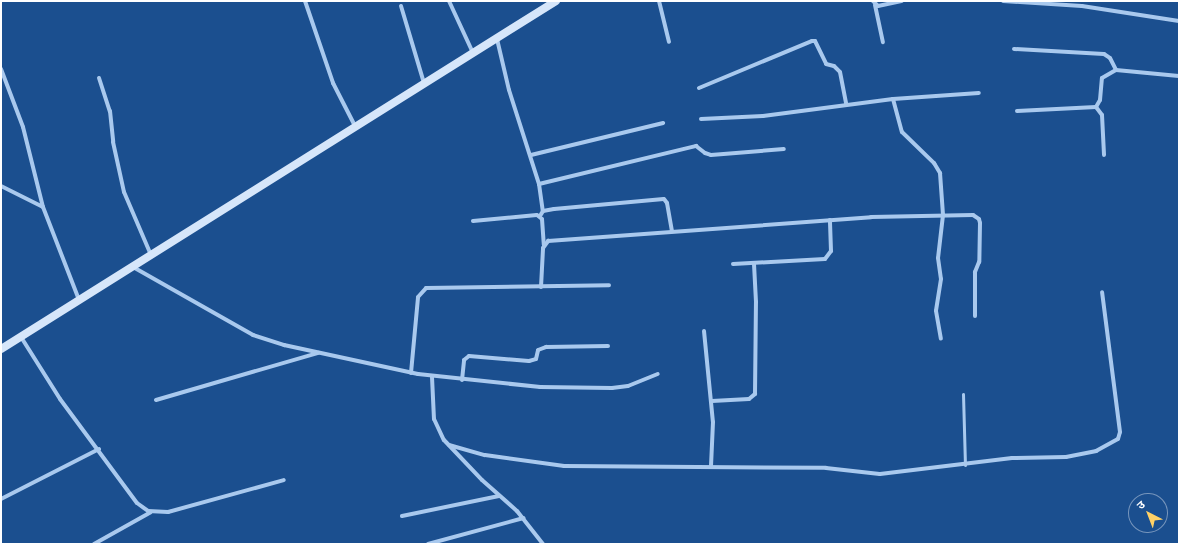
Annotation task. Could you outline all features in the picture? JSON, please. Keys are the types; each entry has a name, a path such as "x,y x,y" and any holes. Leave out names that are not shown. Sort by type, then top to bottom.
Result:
{"main road":[{"path":"1,349 22,338 355,126 556,1"}],"street":[{"path":"305,1 333,83 355,126"},
{"path":"449,1 473,53"},
{"path":"659,1 669,42"},
{"path":"883,42 874,3 901,1"},
{"path":"1004,1 1082,6 1179,21"},
{"path":"401,6 424,83"},
{"path":"497,38 509,90 540,184 543,212 540,216 544,245 542,287"},
{"path":"699,88 815,41 823,61 837,68 840,72 846,104"},
{"path":"1014,49 1104,54 1110,58 1116,70"},
{"path":"1,69 3,79 23,127 44,207 80,301"},
{"path":"1096,107 1100,100 1102,78 1116,70 1179,76"},
{"path":"99,78 110,111 113,142 124,192 151,255"},
{"path":"701,119 763,116 846,104 979,93"},
{"path":"893,99 902,132 934,162 940,173 943,215 938,258 941,278 936,312 941,339"},
{"path":"1017,111 1096,107"},
{"path":"1096,107 1102,115 1104,155"},
{"path":"531,155 663,122"},
{"path":"540,184 696,146 705,153 711,155 784,149"},
{"path":"1,186 44,207"},
{"path":"543,212 664,199 667,203 672,231"},
{"path":"544,245 555,240 672,231 830,220 973,215 979,219 979,262 975,272 975,316"},
{"path":"473,221 540,216"},
{"path":"733,264 825,259 831,251 830,220"},
{"path":"712,401 749,399 755,394 754,263"},
{"path":"133,267 253,335 411,373 432,377 540,387 612,388 632,385 658,374"},
{"path":"411,373 418,297 421,291 436,286 542,287 609,285"},
{"path":"449,445 485,455 564,466 826,468 880,474 965,465 1012,458 1083,454 1102,449 1118,439 1119,420 1102,292"},
{"path":"704,331 712,401 711,466"},
{"path":"22,338 60,398 138,503 151,512"},
{"path":"462,380 464,360 469,356 529,361 536,359 538,350 546,347 608,346"},
{"path":"156,400 320,352"},
{"path":"432,377 434,419 449,445 499,496 524,518 543,544"},
{"path":"1,500 99,449"},
{"path":"94,544 151,512 168,512 284,480"},
{"path":"402,516 499,496"},
{"path":"428,544 524,518"}],"lane":[{"path":"963,394 965,465"}]}
